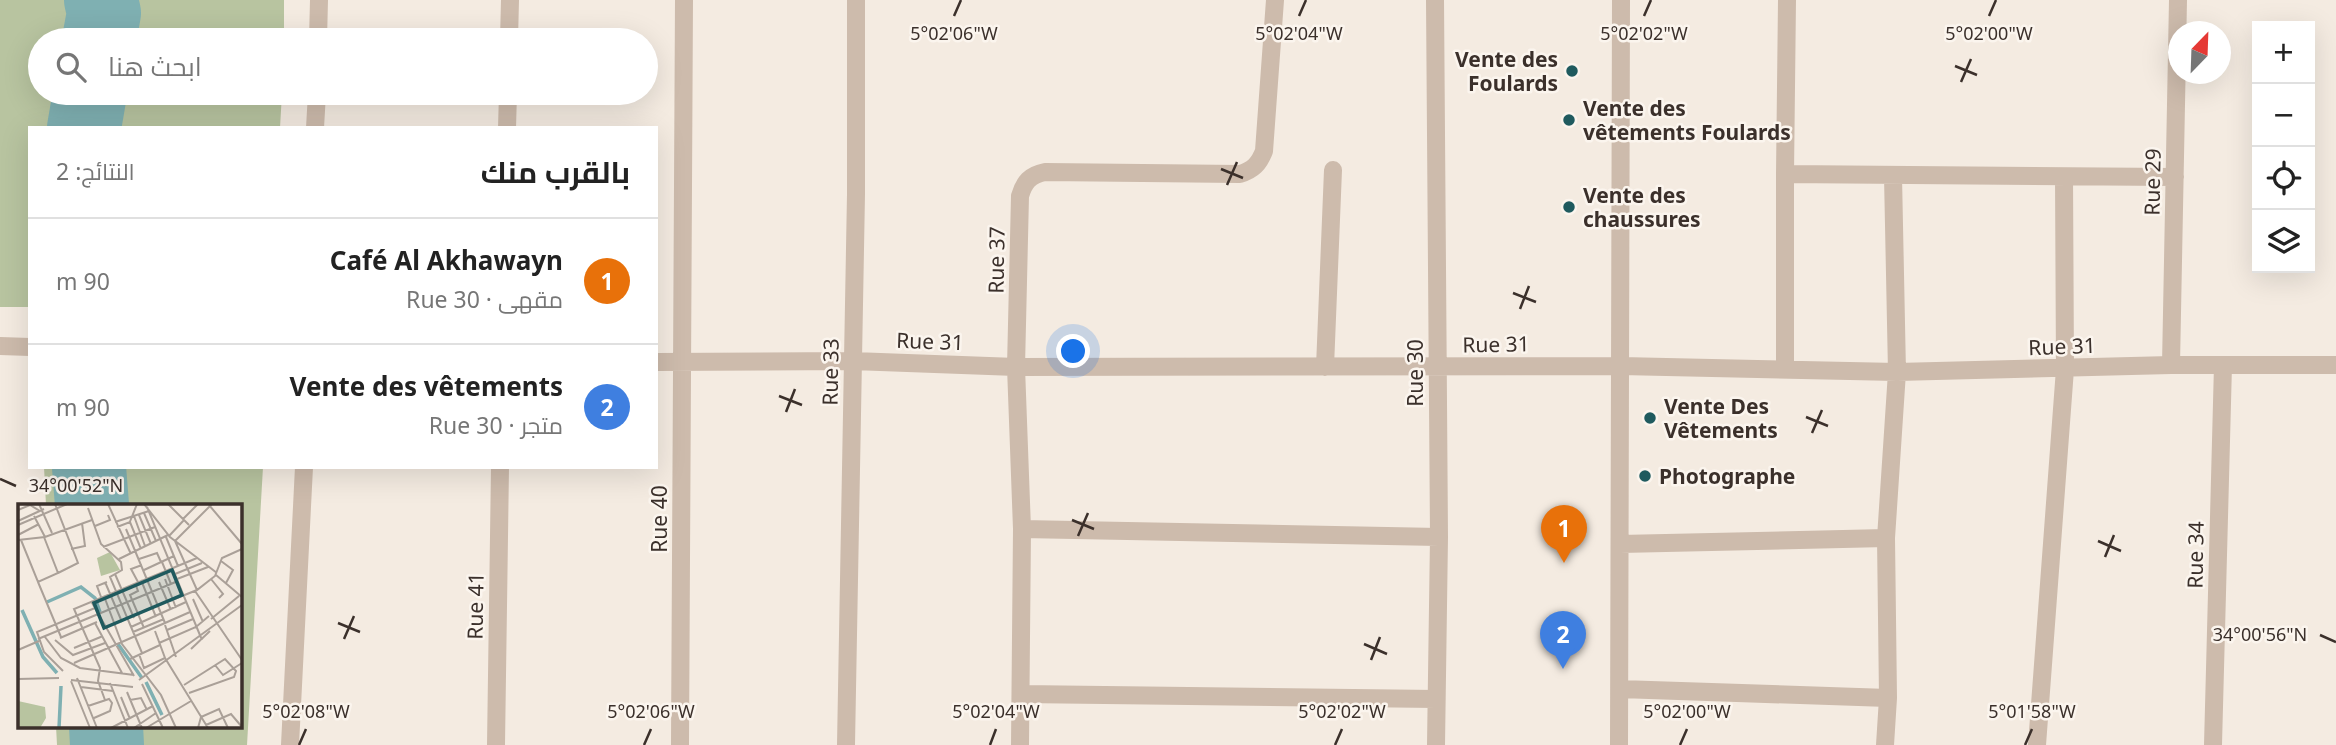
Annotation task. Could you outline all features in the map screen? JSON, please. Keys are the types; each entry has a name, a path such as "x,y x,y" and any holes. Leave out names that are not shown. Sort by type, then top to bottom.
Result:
{"street":[{"path":"318,28 319,0"},
{"path":"509,28 510,0"},
{"name":"Rue 40","path":"680,745 684,0"},
{"name":"Rue 33","path":"846,745 856,194 856,0"},
{"name":"Rue 37","path":"1020,745 1022,529 1016,367 1020,196 1027,181 1034,174 1045,172 1240,174 1256,167 1264,151 1275,0"},
{"name":"Rue 30","path":"1435,0 1439,537 1437,745"},
{"path":"1619,745 1621,0"},
{"path":"1785,368 1787,0"},
{"name":"Rue 29","path":"2171,365 2178,0"},
{"path":"316,126 317,105"},
{"path":"507,126 508,105"},
{"path":"1325,368 1333,170"},
{"path":"1785,174 2175,177"},
{"path":"1885,745 1888,698 1885,538 1898,372 1893,176"},
{"path":"2037,745 2065,369 2064,177"},
{"path":"0,346 28,347"},
{"name":"Rue 31","path":"658,362 853,361 1016,367 1621,366 1898,372 2171,365 2336,365"},
{"name":"Rue 34","path":"2213,745 2223,365"},
{"path":"290,745 304,469"},
{"name":"Rue 41","path":"496,745 500,469"},
{"path":"1022,529 1439,537"},
{"path":"1620,544 1885,538"},
{"path":"1620,689 1888,698"},
{"path":"1021,694 1436,699"}],"green space":[{"path":"0,0 284,0 284,28 28,28 28,105 281,105 280,126 28,126 28,307 0,307"},
{"path":"44,469 263,469 247,745 57,745 56,728 242,728 242,504 46,504"}],"waterway":[{"path":"101,0 104,13 101,28"},
{"path":"84,126 88,105"},
{"path":"89,469 92,504"},
{"path":"106,728 107,745"}],"place":[{"name":"Vente des Foulards","path":"1572,71"},
{"name":"Vente des vêtements Foulards","path":"1569,120"},
{"name":"Vente des chaussures","path":"1569,207"},
{"name":"Vente Des Vêtements","path":"1650,418"},
{"name":"Photographe","path":"1645,476"},
{"name":"Café Al Akhawayn","path":"1564,563"},
{"name":"Vente des vêtements","path":"1563,669"}]}
